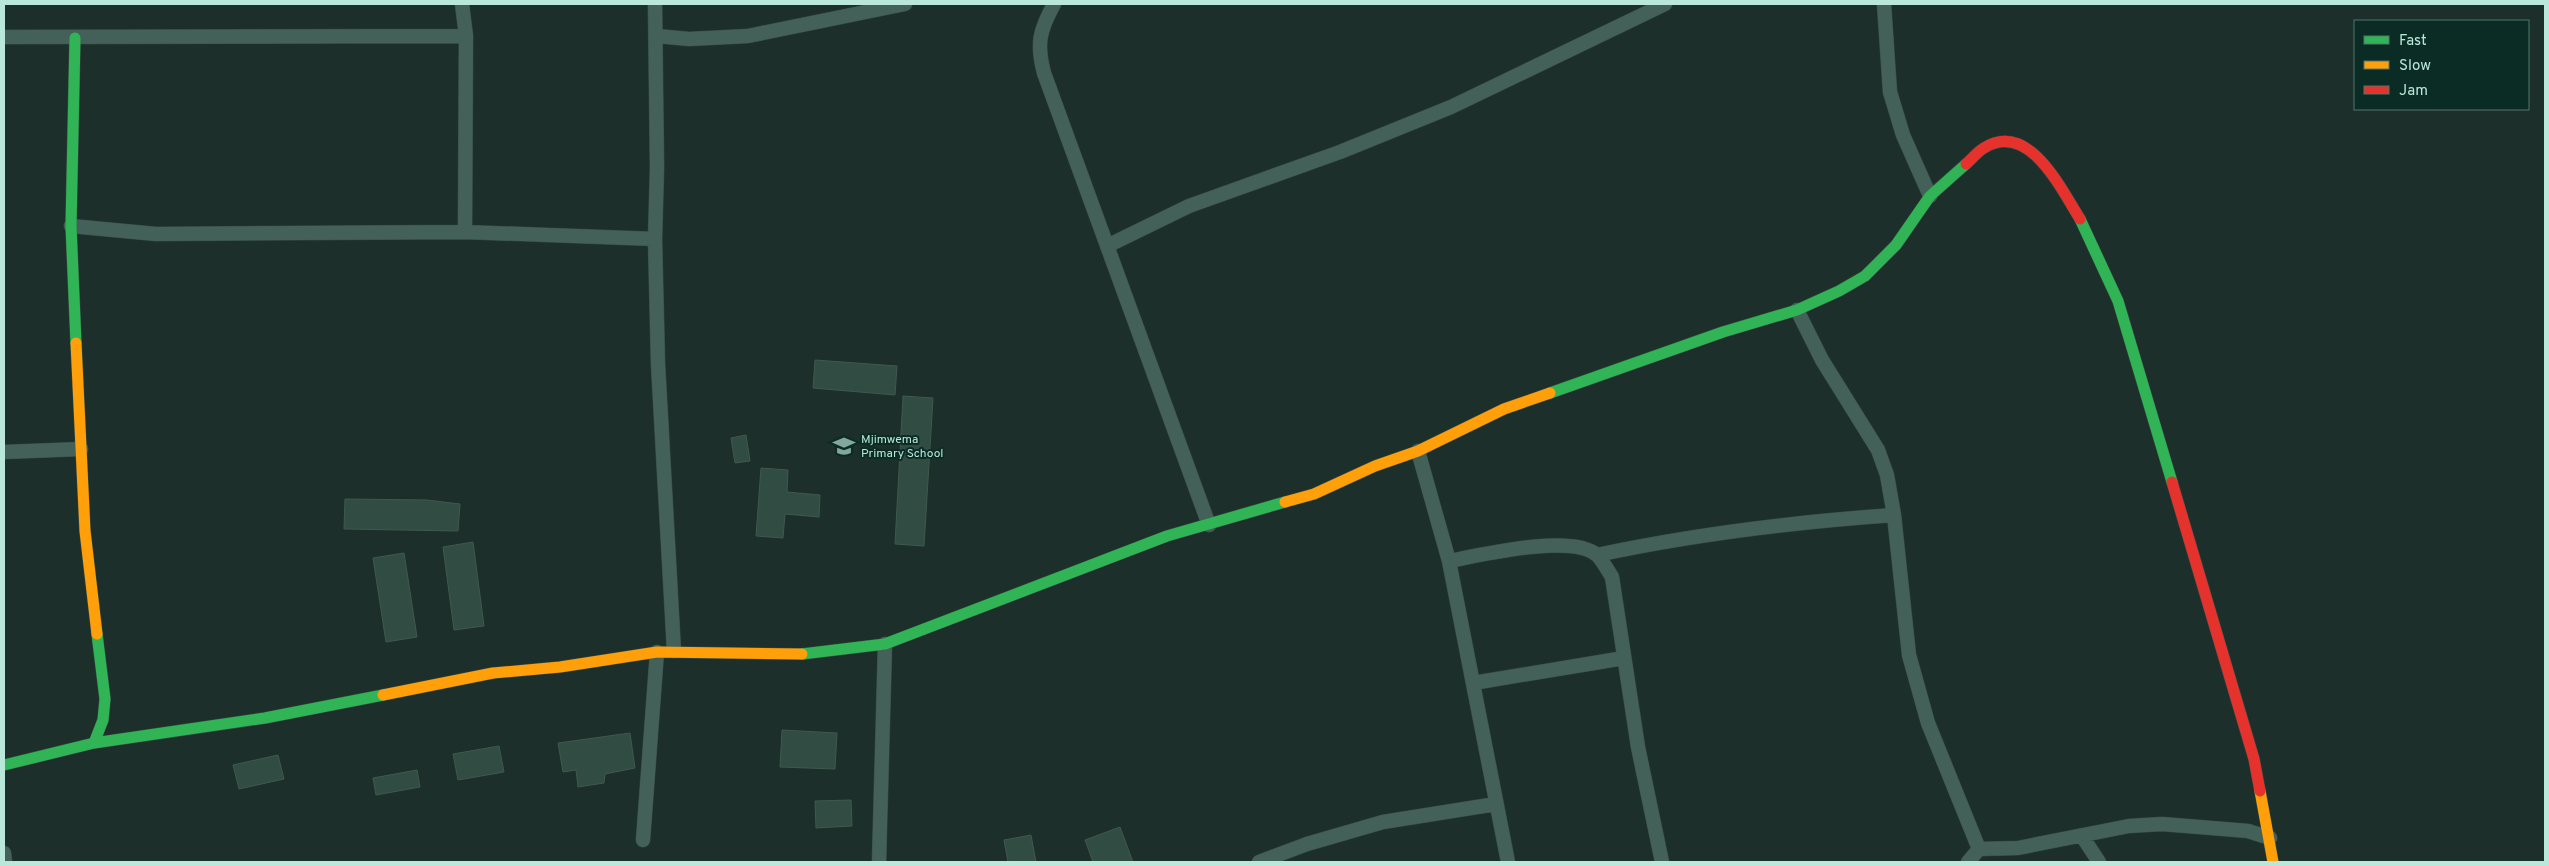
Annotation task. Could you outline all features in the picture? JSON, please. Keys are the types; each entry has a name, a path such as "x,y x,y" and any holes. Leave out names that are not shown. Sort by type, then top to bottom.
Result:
{"street":[{"path":"462,4 466,36 465,232"},
{"path":"655,4 655,239 658,364 674,651"},
{"path":"656,36 689,39 748,36 868,7 904,4"},
{"path":"1054,4 1042,27 1039,54 1126,303 1182,447 1209,525"},
{"path":"1107,246 1189,206 1322,158 1451,107 1664,4"},
{"path":"1884,4 1890,92 1903,135 1930,196"},
{"path":"4,37 466,36"},
{"path":"75,38 72,226 81,449 85,531 106,699 103,720 94,744"},
{"path":"4,765 94,744 265,718 493,673 560,666 657,652 815,654 885,644 1158,539 1314,494 1375,466 1418,451 1504,409 1723,332 1797,310 1839,291 1875,267 1896,245 1930,196 1984,148 2004,141 2026,147 2050,171 2085,228 2118,301 2254,759 2273,862"},
{"path":"72,226 156,234 465,232 655,239"},
{"path":"1797,310 1822,360 1878,450 1887,475 1894,515 1909,655 1928,723 1979,849"},
{"path":"4,452 81,449"},
{"path":"1418,451 1449,561 1508,862"},
{"path":"1449,561 1554,545 1577,547 1597,555 1712,534 1828,520 1894,515"},
{"path":"1597,555 1612,578 1638,747 1662,862"},
{"path":"879,862 885,644"},
{"path":"643,840 657,652"},
{"path":"1473,683 1624,658"},
{"path":"1259,862 1307,844 1383,822 1496,804"},
{"path":"1968,862 1979,849 2018,848 2129,826 2162,824 2248,831 2270,838"},
{"path":"2082,836 2099,862"},
{"path":"4,853 5,862"}],"building":[{"path":"815,360 897,366 895,395 813,388"},
{"path":"903,396 933,398 924,546 895,544"},
{"path":"746,435 750,461 735,463 731,438"},
{"path":"761,468 788,470 787,492 820,495 819,517 785,514 783,538 756,536"},
{"path":"345,499 427,500 460,504 458,531 344,529"},
{"path":"473,542 484,626 454,630 443,547"},
{"path":"404,553 417,637 386,642 373,558"},
{"path":"782,730 837,733 835,769 780,767"},
{"path":"630,733 635,768 605,774 604,783 578,787 576,770 563,772 558,743"},
{"path":"499,746 504,772 458,780 453,754"},
{"path":"278,755 284,779 239,789 233,765"},
{"path":"417,770 420,787 376,795 373,778"},
{"path":"851,800 852,826 816,828 815,801"},
{"path":"1120,827 1133,862 1093,862 1085,840"},
{"path":"1031,835 1036,862 1008,862 1004,840"}],"traffic: fast":[{"path":"75,38 71,226 76,343"},
{"path":"1550,393 1723,332 1797,310 1839,291 1865,276 1896,245 1930,196 1966,164"},
{"path":"2080,219 2118,301 2172,482"},
{"path":"802,654 885,644 1167,536 1285,502"},
{"path":"94,743 103,720 105,699 97,634"},
{"path":"4,765 94,743 265,718 383,695"}],"traffic: slow":[{"path":"76,343 85,531 97,634"},
{"path":"1285,502 1314,494 1375,466 1418,451 1504,409 1550,393"},
{"path":"383,695 493,673 560,667 657,652 802,654"},
{"path":"2260,791 2273,862"}],"traffic: jam":[{"path":"1966,164 1984,148 2000,142 2015,143 2029,150 2042,162 2080,219"},
{"path":"2172,482 2254,759 2260,791"}],"place":[{"name":"Mjimwema Primary School","path":"844,446"}]}
